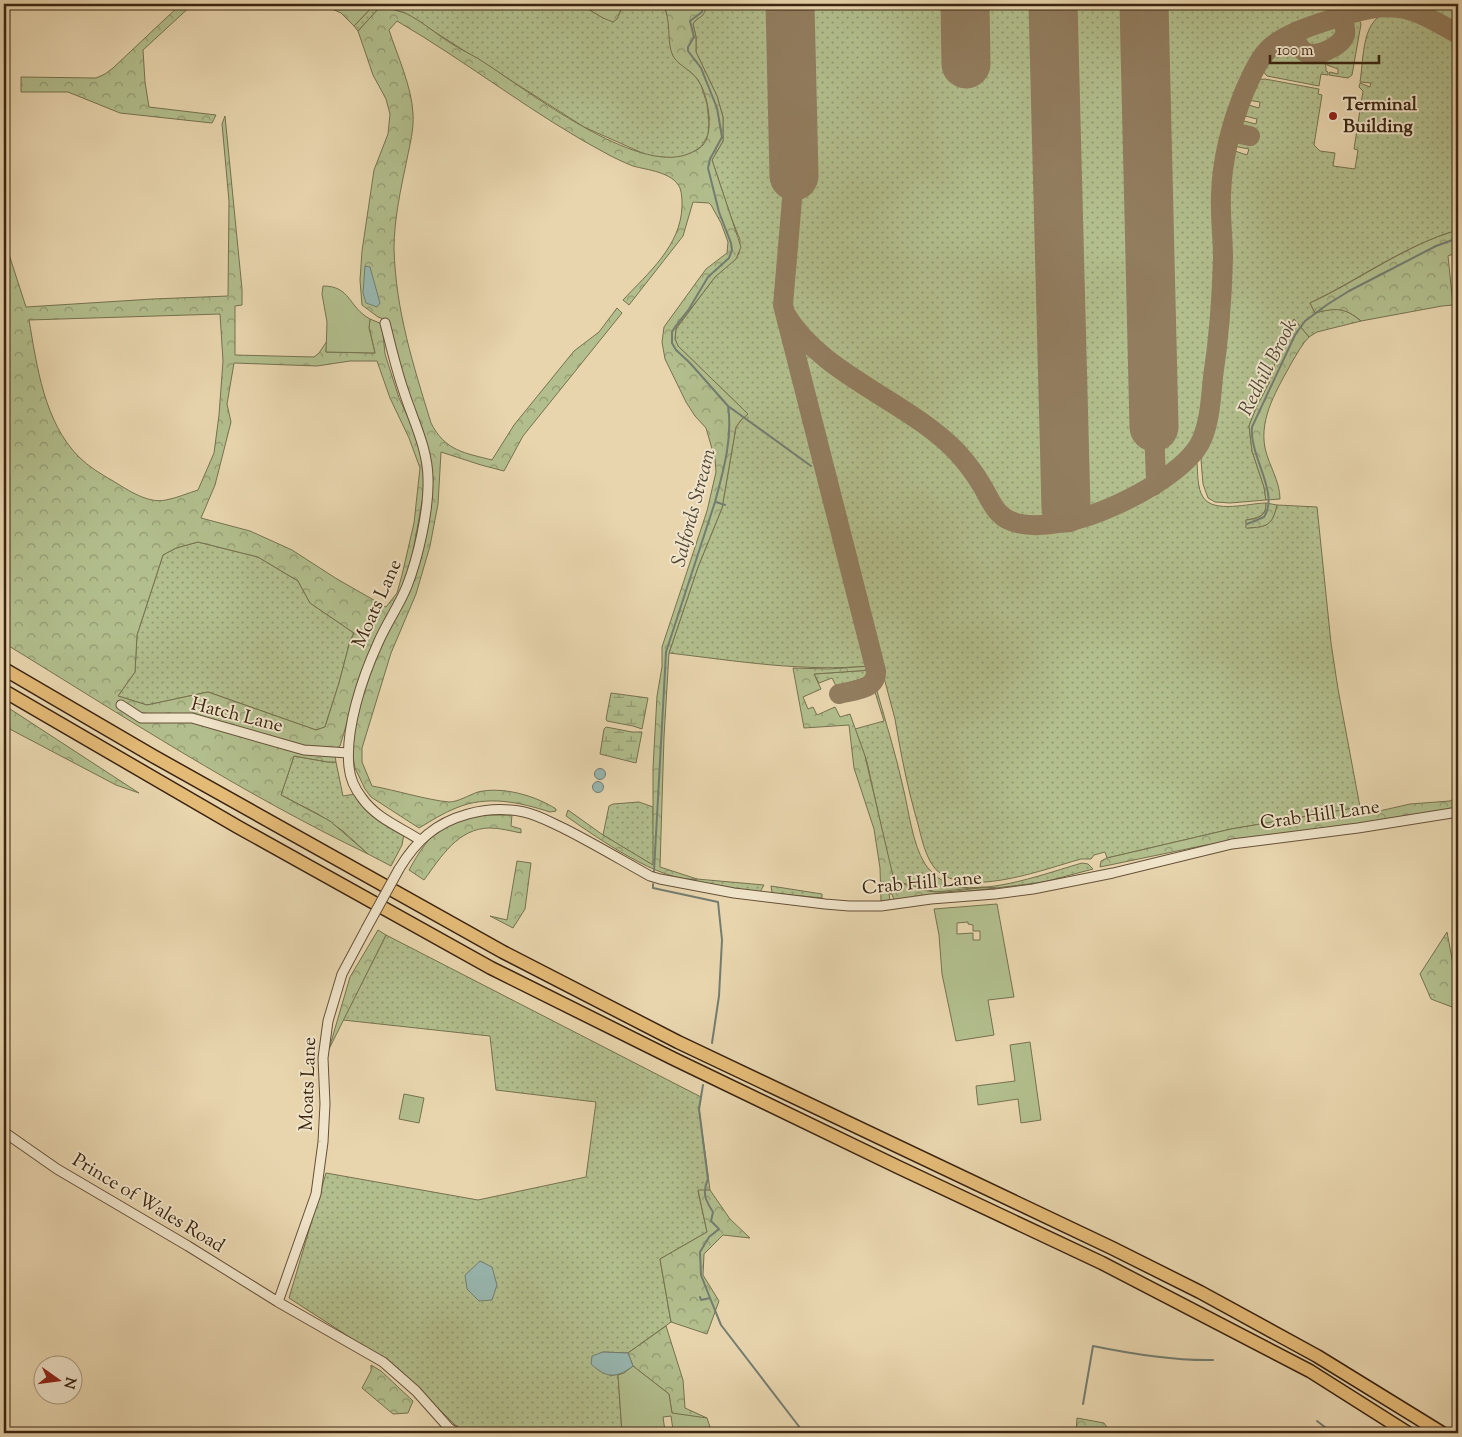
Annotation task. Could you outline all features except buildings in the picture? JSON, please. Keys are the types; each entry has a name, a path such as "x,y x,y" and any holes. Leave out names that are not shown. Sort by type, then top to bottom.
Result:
{"highway":[{"path":"4,669 169,765 503,952 678,1042 1112,1248 1200,1292 1317,1356 1442,1433"},
{"path":"4,691 197,804 491,968 862,1150 1102,1263 1310,1371 1408,1433"}],"street":[{"name":"Moats Lane","path":"385,323 396,368 426,459 428,479 426,508 414,565 407,587 370,661 349,736 348,753 350,774 355,788 364,802 385,819 420,840"},
{"name":"Hatch Lane","path":"121,705 142,718 192,718 304,750 348,753"},
{"name":"Crab Hill Lane","path":"411,850 438,826 461,816 492,810 514,810 542,818 650,876 660,879 734,893 866,907 1033,889 1118,872 1232,844 1358,828 1458,812"},
{"name":"Moats Lane","path":"278,1302 316,1194 323,1142 325,1104 323,1058 328,1021 342,974 411,850"},
{"name":"Prince of Wales Road","path":"4,1132 57,1168 278,1302 383,1362 416,1391 449,1428 456,1433"}],"green space":[{"path":"181,4 193,4 143,50 149,107 216,115 212,123 120,113 68,92 21,92 21,77 96,78 105,74"},
{"path":"321,4 375,4 354,26 341,13"},
{"path":"375,4 580,4 603,18 619,15 623,4 663,4 668,18 672,53 676,60 695,76 701,85 707,104 708,135 701,147 688,155 675,158 649,156 584,127 405,13 381,6 358,31 354,26"},
{"path":"580,4 623,4 617,19 613,22"},
{"path":"663,4 706,4 703,15 693,24 696,37 696,52 717,96 723,117 723,141 712,160 741,247 736,259 715,277 676,328 675,339 678,346 748,414 736,427 722,508 698,567 669,653 660,867 697,879 666,874 629,857 566,816 568,810 603,835 653,865 653,768 662,647 707,511 716,472 715,459 706,428 686,402 665,359 662,342 664,327 706,269 727,253 728,242 721,223 711,205 709,203 693,202 683,236 629,305 623,300 662,258 676,234 682,206 681,190 677,183 666,175 633,166 582,140 397,21 389,30 410,93 413,120 412,137 395,226 395,272 402,316 412,359 431,423 443,440 465,453 492,460 514,425 574,351 599,332 617,308 622,313 523,436 504,471 441,452 438,504 430,546 416,594 391,653 362,748 362,762 372,786 449,802 488,790 508,791 539,800 556,809 556,811 550,812 527,805 503,801 479,802 451,810 419,828 371,797 355,768 352,752 356,719 366,682 377,651 396,617 429,509 433,479 429,453 401,373 389,321 378,317 362,305 360,280 362,251 374,170 388,134 390,114 386,99 373,75 358,31 381,6 405,13 584,127 613,142 641,153 666,157 688,154 702,146 707,138 709,118 701,85 695,76 673,56 666,10"},
{"path":"706,4 783,4 787,203 778,309 870,666 795,667 669,653 698,567 722,508 736,427 748,414 678,346 675,339 676,329 715,277 739,254 740,240 712,160 723,141 723,117 717,96 696,52 696,37 693,24 701,16"},
{"path":"798,4 1367,4 1317,19 1289,30 1270,41 1259,53 1241,88 1226,130 1216,186 1218,270 1202,426 1194,444 1188,451 1159,476 1127,494 1075,515 1039,519 1008,514 1002,510 968,455 940,430 817,345 792,317 787,303 795,221 801,184"},
{"path":"1409,4 1458,4 1458,28"},
{"path":"1391,12 1411,16 1458,40 1458,230 1438,236 1401,253 1310,303 1315,313 1334,309 1340,310 1350,313 1361,321 1317,332 1309,337 1294,319 1279,349 1269,383 1249,426 1252,451 1264,487 1266,500 1230,503 1215,502 1208,498 1203,484 1201,460 1210,429 1220,359 1227,270 1225,192 1232,150 1247,155 1249,149 1233,146 1236,135 1252,139 1253,134 1237,131 1240,120 1256,124 1257,119 1241,115 1245,104 1259,108 1260,102 1247,100 1255,80 1265,79 1319,89 1318,94 1322,95 1314,145 1320,151 1335,153 1333,166 1355,169 1358,150 1354,149 1363,91 1359,87 1360,83 1370,87 1371,83 1360,82 1366,40 1374,21 1381,15"},
{"path":"1352,19 1359,19 1361,24 1352,75 1348,78 1329,75 1330,72 1338,74 1338,69 1327,65 1326,60 1330,58 1329,54 1335,52 1343,45 1350,30"},
{"path":"1335,24 1340,28 1340,35 1330,45 1316,50 1309,49 1305,45 1303,37 1305,34"},
{"path":"1287,44 1307,58 1318,57 1320,61 1324,60 1328,75 1321,74 1319,86 1267,76 1261,69 1271,55"},
{"path":"225,116 242,289 242,305 235,306 235,355 314,357 327,341 326,352 375,353 369,327 370,319 382,324 385,354 399,398 415,432 424,461 425,485 410,568 402,592 355,696 340,746 334,749 336,762 294,756 281,795 330,821 368,854 228,780 4,643 4,526 6,519 4,517 4,327 6,326 4,316 4,239 26,307 228,296 229,201 222,124","holes":["220,314 223,361 219,415 214,453 198,490 166,500 152,500 132,492 100,473 79,457 67,443 50,410 39,374 29,320","350,361 377,361 390,398 409,438 420,468 414,523 402,575 397,593 386,607 292,550 250,531 201,518 215,485 231,422 227,404 234,363 317,366","198,542 258,557 298,581 310,603 354,633 325,727 316,730 208,692 147,705 118,696 135,672 137,635 163,555 176,548"]},
{"path":"4,195 6,195 9,223 4,226"},
{"path":"1458,230 1458,252 1448,256 1453,305 1361,321 1350,313 1340,310 1315,313 1310,303 1420,244"},
{"path":"323,286 339,289 357,309 370,319 369,328 375,353 326,352 327,322 322,294"},
{"path":"1294,319 1309,337 1281,382 1267,414 1264,436 1265,448 1280,492 1280,499 1266,500 1264,487 1252,451 1249,426 1269,383 1279,349"},
{"path":"801,347 808,348 834,370 916,424 942,444 969,474 993,513 1002,522 1009,525 1048,531 1077,526 1151,494 1193,461 1197,463 1201,493 1208,502 1223,506 1266,503 1265,511 1261,516 1246,520 1247,528 1268,524 1273,517 1277,505 1317,507 1331,643 1360,807 1231,829 1107,858 1105,852 1094,855 1091,859 1081,859 1030,874 992,881 974,882 957,880 943,875 935,869 926,852 914,811 895,719 798,356 798,350"},
{"path":"1266,503 1277,505 1271,521 1264,526 1246,528 1246,520 1261,516 1265,511"},
{"path":"198,542 258,557 298,581 310,603 354,633 325,727 316,730 208,692 147,705 118,696 135,672 137,635 163,555 176,548"},
{"path":"870,666 871,670 814,674 821,689 803,697 808,709 813,707 817,715 835,707 840,717 850,714 865,756 893,876 901,883 931,891 944,892 996,888 894,900 892,894 889,894 890,900 881,901 880,868 874,829 854,768 849,725 804,728 793,668 829,669"},
{"path":"871,670 872,676 836,686 832,678 819,683 814,674"},
{"path":"877,691 897,763 914,837 925,864 938,878 946,883 969,888 978,887 936,892 899,882 895,879 891,871 867,762 855,729 884,721 875,692"},
{"path":"611,693 648,698 642,729 607,721"},
{"path":"4,705 139,793 116,785 4,726"},
{"path":"606,727 642,732 636,763 600,754 604,729"},
{"path":"294,756 336,762 343,796 355,794 404,834 402,845 391,866 368,854 343,831 318,814 281,795"},
{"path":"1458,796 1458,810 1206,845 1100,867 1101,861 1107,858 1231,829 1360,807 1362,815 1410,804 1450,801"},
{"path":"639,802 653,807 654,866 603,835 609,806"},
{"path":"481,815 512,815 511,826 521,829 521,833 494,828 479,829 460,838 451,845 424,880 409,870 426,843 443,827"},
{"path":"517,861 531,863 525,909 513,928 490,916 507,920"},
{"path":"1082,863 1088,864 1093,869 1044,882 996,888 985,887 1036,877"},
{"path":"697,879 764,885 760,892 716,888 687,880"},
{"path":"771,886 822,894 822,898 772,893"},
{"path":"997,904 1014,997 988,1000 994,1035 956,1041 942,974 939,935 934,909","holes":["968,922 968,924 973,925 973,931 980,931 980,940 973,940 973,933 957,934 957,923"]},
{"path":"378,930 386,935 329,1049 350,977"},
{"path":"1447,932 1453,964 1458,967 1458,1002 1452,1007 1431,999 1420,974"},
{"path":"386,935 701,1097 699,1109 710,1190 698,1191 707,1232 660,1259 671,1322 628,1353 603,1352 610,1376 618,1374 622,1433 468,1433 454,1424 399,1369 289,1298 326,1173 478,1200 586,1177 596,1102 496,1090 490,1036 343,1020"},
{"path":"1030,1042 1041,1120 1021,1123 1018,1099 978,1105 976,1086 1015,1081 1010,1045"},
{"path":"404,1094 424,1098 419,1123 399,1119"},
{"path":"1458,1137 1458,1166 1453,1165"},
{"path":"698,1190 710,1190 730,1219 750,1238 723,1235 704,1254 703,1275 719,1301 707,1334 671,1322 660,1259 707,1232"},
{"path":"666,1326 683,1380 685,1408 707,1418 686,1420 675,1433 669,1394 633,1366 628,1353"},
{"path":"371,1365 381,1371 413,1401 408,1413 393,1414 362,1388 371,1371"},
{"path":"633,1366 669,1394 672,1413 707,1418 712,1433 622,1433 618,1375","holes":["671,1416 673,1430 665,1431 663,1417"]},
{"path":"1077,1418 1104,1423 1111,1433 1076,1433"}],"water":[{"path":"365,266 370,267 380,303 377,307 366,303 363,293"},
{"path":"600,768 606,774 600,780 594,774"},
{"path":"598,781 604,787 598,793 592,787"},
{"path":"480,1261 492,1267 497,1285 492,1300 479,1301 467,1289 465,1275"},
{"path":"603,1352 628,1353 633,1366 616,1375 606,1374 591,1364 592,1356"}],"waterway":[{"name":"Salfords Stream","path":"703,4 702,12 690,21 694,37 688,47 688,51 701,68 717,108 722,137 710,159 708,168 719,212 732,250 729,258 708,277 689,309 675,327 672,332 672,343 676,350 728,406 811,466"},
{"name":"Redhill Brook","path":"1247,524 1264,517 1268,507 1266,486 1252,438 1252,427 1295,335 1305,321 1349,291 1436,246 1458,238"},
{"name":"Salfords Stream","path":"654,871 666,652 721,479 728,443 728,406"},
{"name":"Redhill Brook","path":"716,502 725,505"},
{"name":"Salfords Stream","path":"653,884 653,888 718,902 722,940 719,996 712,1043"},
{"name":"Salfords Stream","path":"703,1085 699,1109 708,1179 705,1196 713,1212 711,1221 719,1229 709,1237 700,1252 701,1275 721,1325 804,1433"},
{"path":"700,1297 701,1300 710,1298"},
{"path":"1083,1404 1093,1346 1153,1356 1213,1360"},
{"path":"1317,1421 1330,1433"}],"taxiway":[{"path":"785,313 801,335 820,354 842,371 914,417 957,452 976,475 996,510 1008,520 1021,524 1049,524 1079,519 1102,511 1143,491 1173,472 1195,451 1205,432 1210,408 1221,303 1223,168 1228,141 1240,102 1253,72 1263,55 1283,38 1296,32 1367,9 1390,7 1412,11 1430,18 1458,34"},
{"path":"1289,36 1294,36 1303,51 1310,54 1321,53 1343,39 1346,15"},
{"path":"1231,132 1250,136"},
{"path":"794,176 783,305 876,671 873,682 869,686 839,694"},
{"path":"1153,486 1156,480 1154,427"}],"runway":[{"path":"790,4 794,176"},
{"path":"965,4 966,64"},
{"path":"1053,4 1066,508"},
{"path":"1144,4 1154,427"}],"place":[{"name":"Terminal Building","path":"1333,116"}]}
